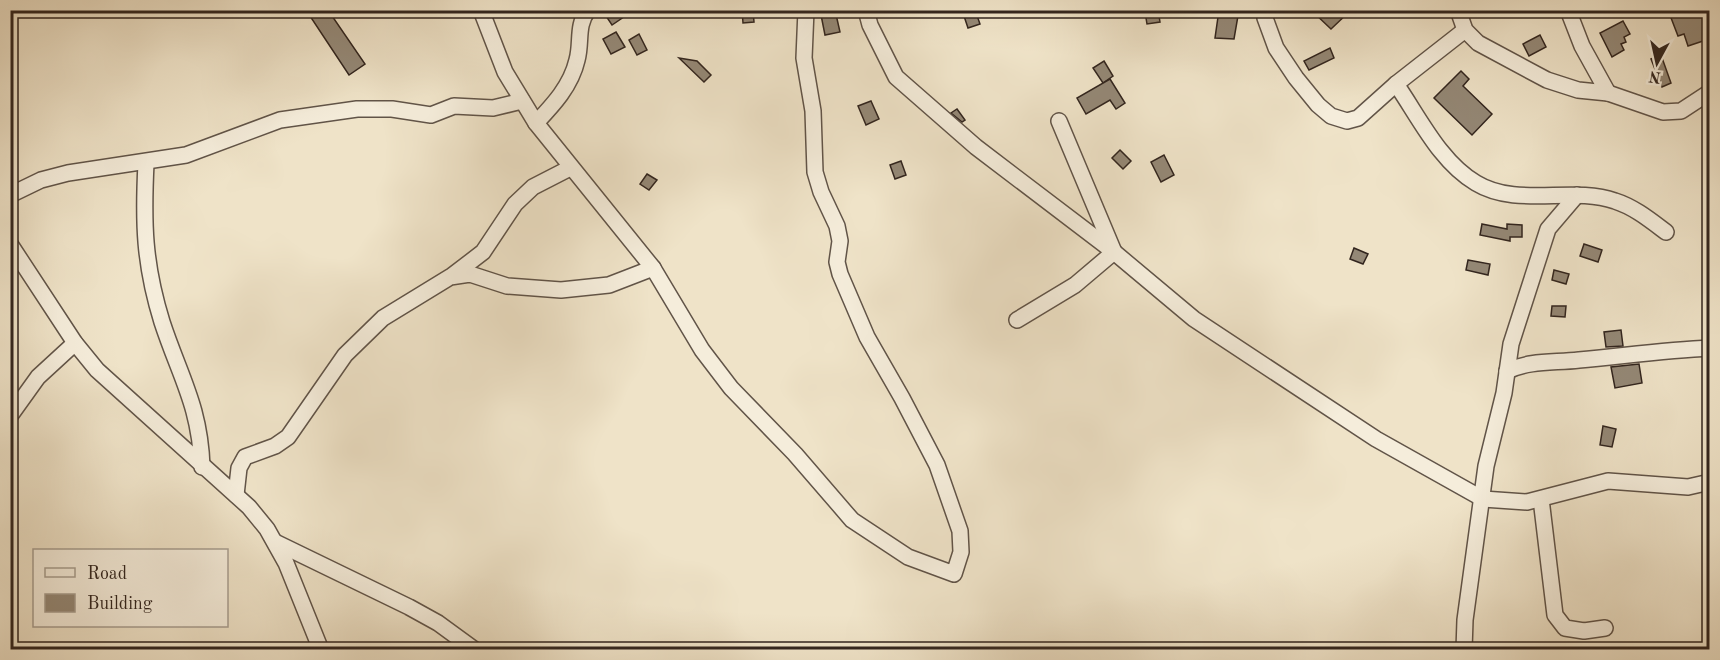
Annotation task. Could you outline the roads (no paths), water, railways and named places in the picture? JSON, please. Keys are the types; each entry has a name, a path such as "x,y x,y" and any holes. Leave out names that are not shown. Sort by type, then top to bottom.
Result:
{"street":[{"path":"481,10 505,72 536,123 653,268 668,289 702,350 731,387 802,461 852,520 908,557 954,573 961,552 960,531 937,465 903,398 867,337 840,274 837,262 840,241 837,226 820,192 815,172 813,111 804,58 806,10"},
{"path":"536,123 563,92 573,74 579,49 581,20 588,10"},
{"path":"866,10 870,26 896,77 993,160 1114,252 1194,319 1266,369 1376,439 1483,499 1519,502 1541,499 1608,481 1688,487 1710,483"},
{"path":"1266,10 1265,18 1276,48 1311,96 1331,116 1347,121 1358,118 1396,84 1465,30"},
{"path":"1458,10 1465,30 1478,43 1546,80 1578,90 1608,93 1663,111 1681,111 1710,92"},
{"path":"1568,10 1582,46 1608,93"},
{"path":"1396,84 1451,163 1477,184 1522,197 1577,195 1615,201 1644,215 1666,232"},
{"path":"10,195 41,180 68,173 146,163 186,155 280,120 357,109 392,110 430,115 454,106 493,108 522,101"},
{"path":"1059,121 1114,252"},
{"path":"146,163 144,248 162,322 193,401 199,424 202,466"},
{"path":"236,495 239,468 244,458 275,446 288,437 320,388 364,335 383,318 450,277 483,252 494,239 515,204 533,187 570,168"},
{"path":"1464,650 1465,620 1486,466 1499,417 1517,321 1548,229 1577,195"},
{"path":"10,244 75,343 97,370 249,507 275,542 321,650"},
{"path":"1017,320 1075,285 1114,252"},
{"path":"450,277 470,274 507,286 561,290 609,285 653,268"},
{"path":"10,416 39,377 75,343"},
{"path":"1507,371 1534,361 1554,363 1624,354 1710,348"},
{"path":"1541,499 1555,615 1565,628 1584,630 1605,628"},
{"path":"275,542 409,607 438,623 475,650"}]}
